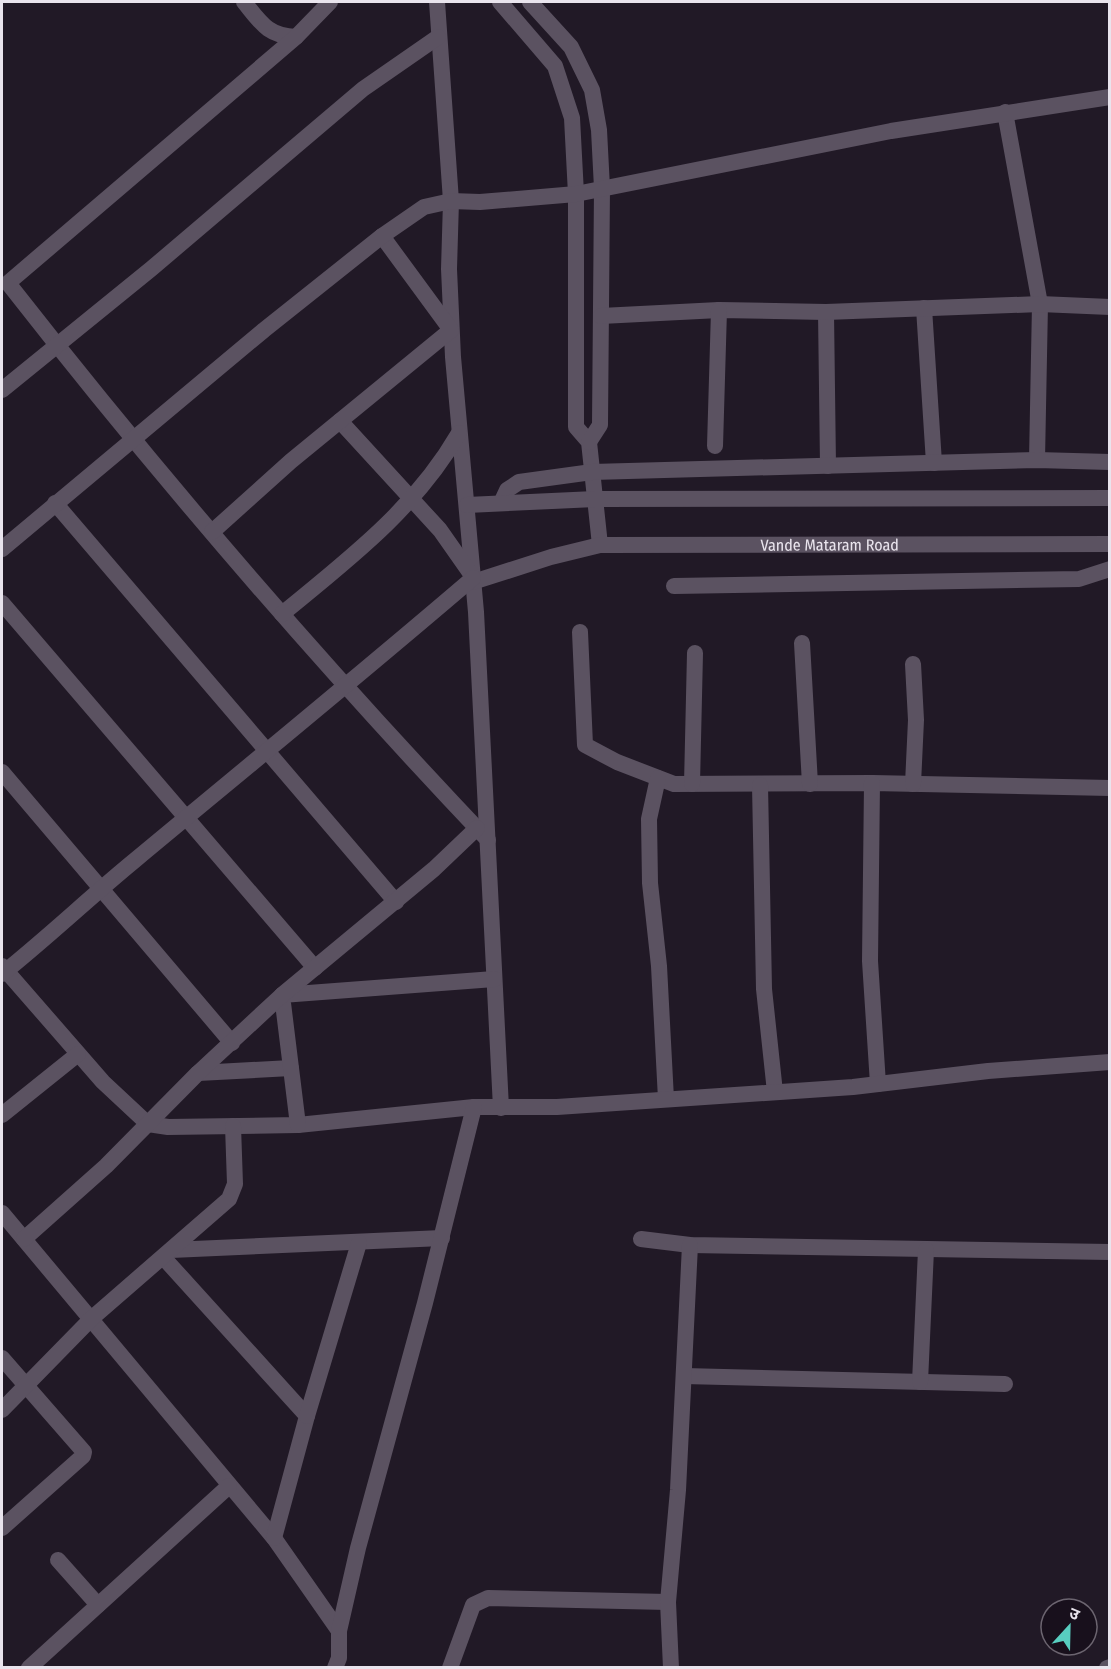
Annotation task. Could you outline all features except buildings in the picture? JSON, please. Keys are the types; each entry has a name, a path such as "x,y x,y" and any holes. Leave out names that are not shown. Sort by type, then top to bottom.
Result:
{"street":[{"path":"244,2 263,24 278,36 297,37"},
{"path":"330,2 297,37 8,283 56,345 282,614 482,834"},
{"path":"437,2 451,201 449,269 451,330 473,580 482,834 494,979 501,1108"},
{"path":"500,2 555,66 572,118 576,194 576,428 589,442 600,545"},
{"path":"530,2 572,47 592,90 599,130 602,188 600,425 589,442"},
{"path":"2,390 151,269 363,89 438,37"},
{"path":"2,549 133,438 382,236 424,207 451,201 480,202 576,194 891,131 1110,97"},
{"path":"1005,112 1040,304 1037,460"},
{"path":"382,236 451,330"},
{"path":"601,316 719,310 826,312 1040,304 1110,307"},
{"path":"924,308 934,463"},
{"path":"715,446 719,310"},
{"path":"826,312 828,466"},
{"path":"212,532 340,421 451,330"},
{"path":"340,421 440,530 473,580"},
{"path":"282,614 361,549 413,500 441,465 459,433"},
{"path":"501,503 507,490 519,482 592,472 1037,460 1110,462"},
{"path":"467,505 574,499 1110,498"},
{"path":"55,503 396,902"},
{"name":"Vande Mataram Road","path":"473,580 600,545 1110,544"},
{"path":"674,586 1079,579 1110,569"},
{"path":"473,580 345,683 268,751 3,970 102,1082 148,1124 168,1127 298,1125 474,1107 501,1108 775,1092 878,1084 987,1071 1110,1062"},
{"path":"2,603 315,968"},
{"path":"580,632 585,745 617,762 674,784 872,783 1110,788"},
{"path":"802,643 810,784"},
{"path":"692,784 694,653"},
{"path":"913,664 916,720 913,784"},
{"path":"2,772 29,807 102,887 232,1043"},
{"path":"658,778 649,819 650,883 659,966 666,1099"},
{"path":"872,783 870,961 878,1084"},
{"path":"760,784 764,990 775,1092"},
{"path":"24,1239 282,995 482,834"},
{"path":"282,995 494,979"},
{"path":"282,995 298,1125"},
{"path":"2,1115 78,1054"},
{"path":"198,1073 291,1068"},
{"path":"335,1668 339,1658 339,1630 358,1548 442,1238 474,1107"},
{"path":"2,1410 91,1319 229,1199 235,1184 233,1126"},
{"path":"2,1213 274,1538 339,1630"},
{"path":"167,1254 442,1238"},
{"path":"641,1239 690,1245 1110,1252"},
{"path":"274,1538 307,1416 359,1243"},
{"path":"671,1668 668,1602 678,1490 690,1245"},
{"path":"920,1382 926,1250"},
{"path":"167,1254 307,1416"},
{"path":"2,1358 84,1452 83,1456 2,1528"},
{"path":"684,1376 1005,1384"},
{"path":"29,1668 229,1486"},
{"path":"58,1560 98,1605"},
{"path":"450,1668 472,1605 488,1598 668,1602"}]}
